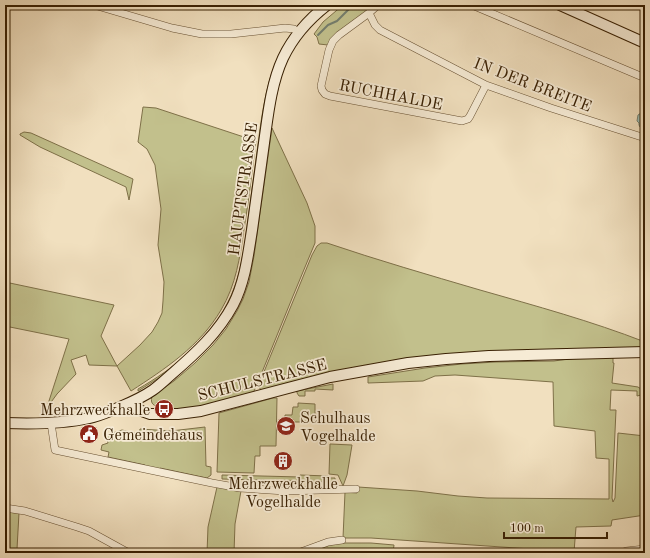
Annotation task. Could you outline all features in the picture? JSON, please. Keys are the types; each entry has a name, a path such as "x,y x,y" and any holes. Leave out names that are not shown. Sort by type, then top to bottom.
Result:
{"street":[{"path":"94,5 172,28 202,34 231,34 285,28 294,29 299,33"},
{"name":"HAUPTSTRASSE","path":"5,423 51,423 91,418 153,390 200,350 213,335 227,316 240,290 250,242 267,120 272,93 280,66 288,48 299,33 327,5"},
{"path":"369,13 378,5"},
{"path":"472,5 645,78"},
{"path":"560,5 645,43"},
{"name":"IN DER BREITE","path":"369,13 375,25 380,30 486,85 551,108 645,138"},
{"name":"RUCHHALDE","path":"369,13 339,35 330,46 327,53 321,84 322,90 325,94 462,121 468,119 470,116 486,85"},
{"name":"SCHULSTRASSE","path":"135,397 135,408 145,412 156,414 188,413 330,377 408,363 514,355 645,352"},
{"path":"135,397 156,411 164,414"},
{"path":"51,423 55,450 240,488 285,492 356,489"},
{"path":"5,508 25,511 89,531 129,553"},
{"path":"298,553 328,542 342,540"},
{"path":"622,553 626,551 645,549"}],"shaded area":[{"path":"343,5 374,5 328,45 319,44 317,37 314,34 323,22"},
{"path":"292,34 288,41 238,283 229,305 206,337 170,371 138,391 138,389 177,363 200,342 219,317 232,294 239,273 243,252 264,103 278,56"},
{"path":"143,107 156,108 256,141 239,260 234,281 221,310 203,335 181,356 131,391 117,366 152,332 162,313 164,282 158,245 161,209 155,165 147,149 138,142"},
{"path":"272,128 307,203 315,226 315,243 256,387 253,393 204,407 170,409 170,407 165,408 154,405 151,399 152,396 174,381 213,345 226,329 243,299 249,282 254,256"},
{"path":"24,132 31,133 133,179 129,200 126,187 40,147 20,135"},
{"path":"321,243 327,243 625,334 645,342 645,348 508,351 261,390 259,387 261,379 312,255 317,246"},
{"path":"5,282 114,305 101,336 117,366 89,365 86,355 71,360 76,374 49,405 48,404 69,339 5,326"},
{"path":"613,357 614,363 612,383 638,387 644,392 637,396 637,391 611,390 610,410 616,410 612,498 613,502 615,498 618,433 645,436 645,515 612,520 611,526 576,527 574,552 371,538 343,538 345,492 357,493 358,487 487,498 609,499 609,459 596,458 595,431 554,426 553,382 455,375 435,376 423,381 368,383 368,377 462,364 554,361 576,358"},
{"path":"333,384 333,390 315,389 315,391 305,391 305,396 299,396 297,393 297,391"},
{"path":"277,398 276,446 260,446 260,456 255,456 254,473 217,472 219,413"},
{"path":"298,403 315,404 315,422 285,422 285,415 292,415 293,407 298,407"},
{"path":"205,427 206,466 211,467 211,475 207,478 160,468 159,470 146,467 145,465 108,457 109,452 101,450 102,445 108,443 106,435 122,430 139,434 140,429 171,431"},
{"path":"330,444 352,445 347,475 343,486 338,475 329,474"},
{"path":"222,475 300,477 300,475 328,476 328,478 335,478 335,482 222,479"},
{"path":"217,487 241,491 235,524 234,553 207,553 208,527"},
{"path":"5,512 19,513 17,549 32,553 5,553"},
{"path":"341,543 394,545 393,553 309,553 330,545"}],"water":[{"path":"641,113 645,115 645,129 640,127 637,121 638,115"}],"waterway":[{"path":"318,35 328,25 337,21 353,5"}],"place":[{"name":"Mehrzweckhalle","path":"164,409"},
{"name":"Schulhaus Vogelhalde","path":"286,426"},
{"name":"Gemeindehaus","path":"89,434"},
{"name":"Mehrzweckhalle Vogelhalde","path":"283,461"}]}
